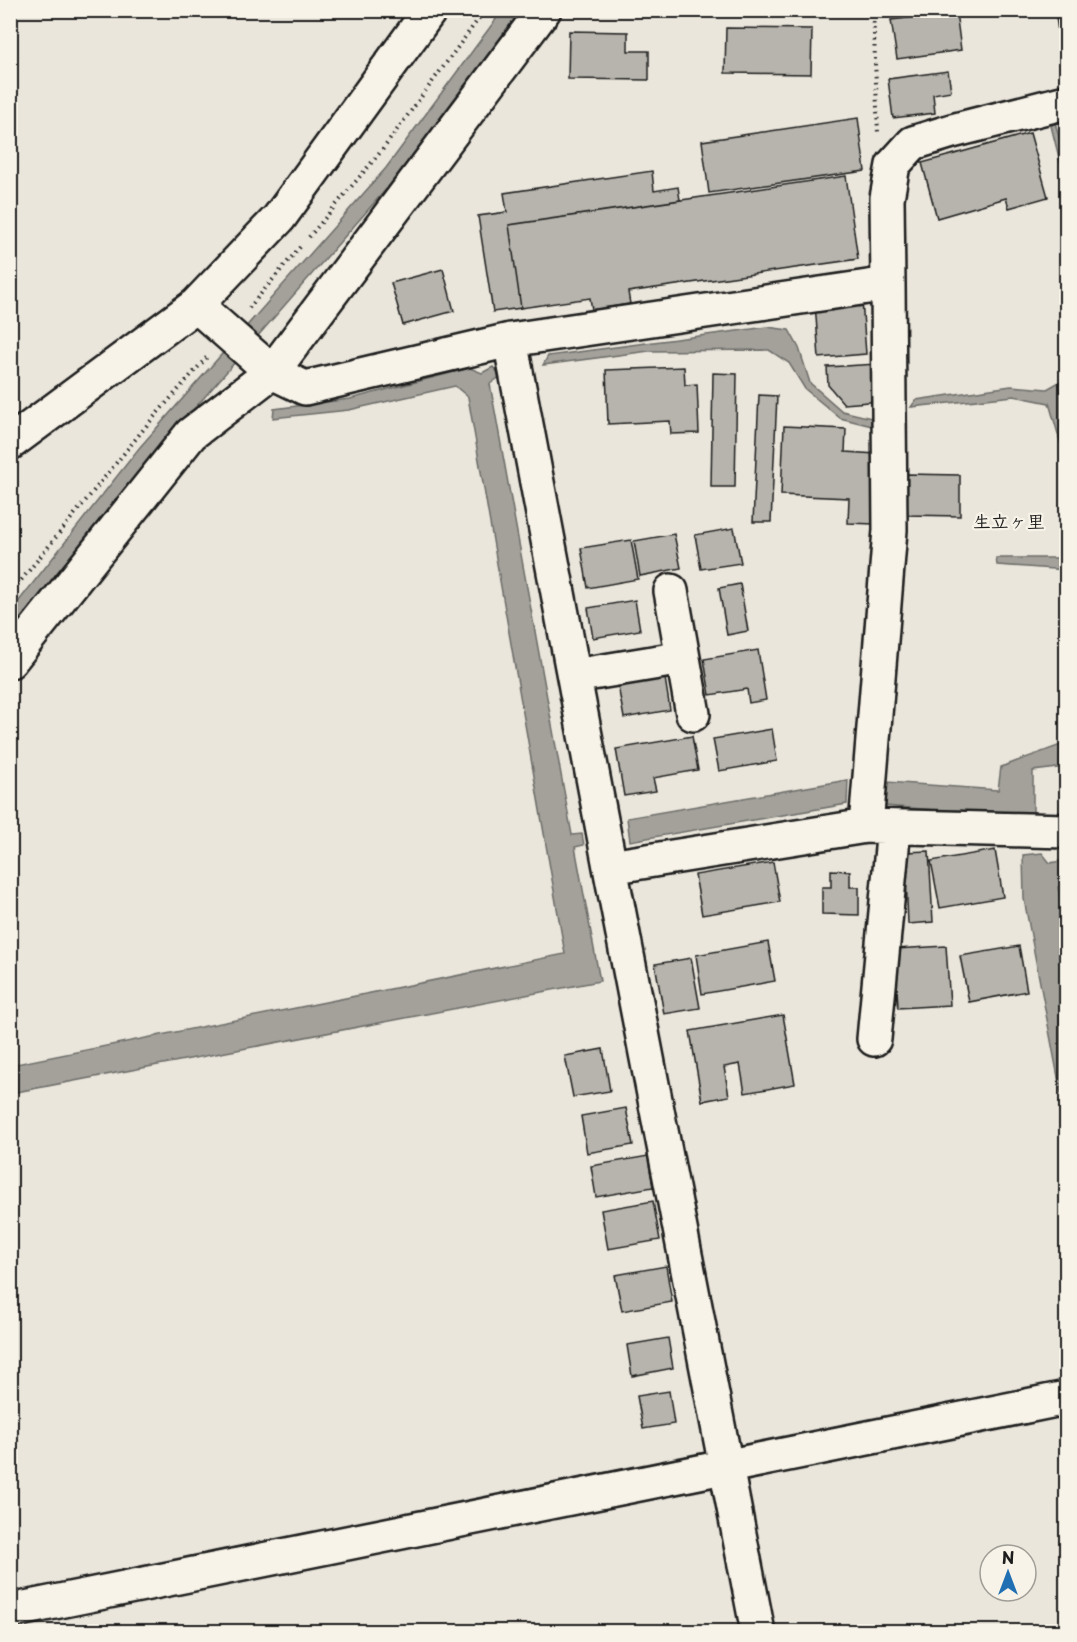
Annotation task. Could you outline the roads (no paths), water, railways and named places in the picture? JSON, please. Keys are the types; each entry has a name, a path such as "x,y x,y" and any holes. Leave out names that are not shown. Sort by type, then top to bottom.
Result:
{"street":[{"path":"10,443 196,305 279,218 430,10"},
{"path":"10,661 191,434 264,365 544,10"},
{"path":"874,1040 890,530 887,198 893,165 913,143 1066,102"},
{"path":"196,305 264,365 305,388 510,340 888,284"},
{"path":"510,340 758,1632"},
{"path":"671,591 693,714"},
{"path":"574,676 683,658"},
{"path":"610,867 880,826 1066,831"},
{"path":"10,1611 1066,1398"}],"district":[{"name":"生立ヶ里","path":"1009,520"}]}
